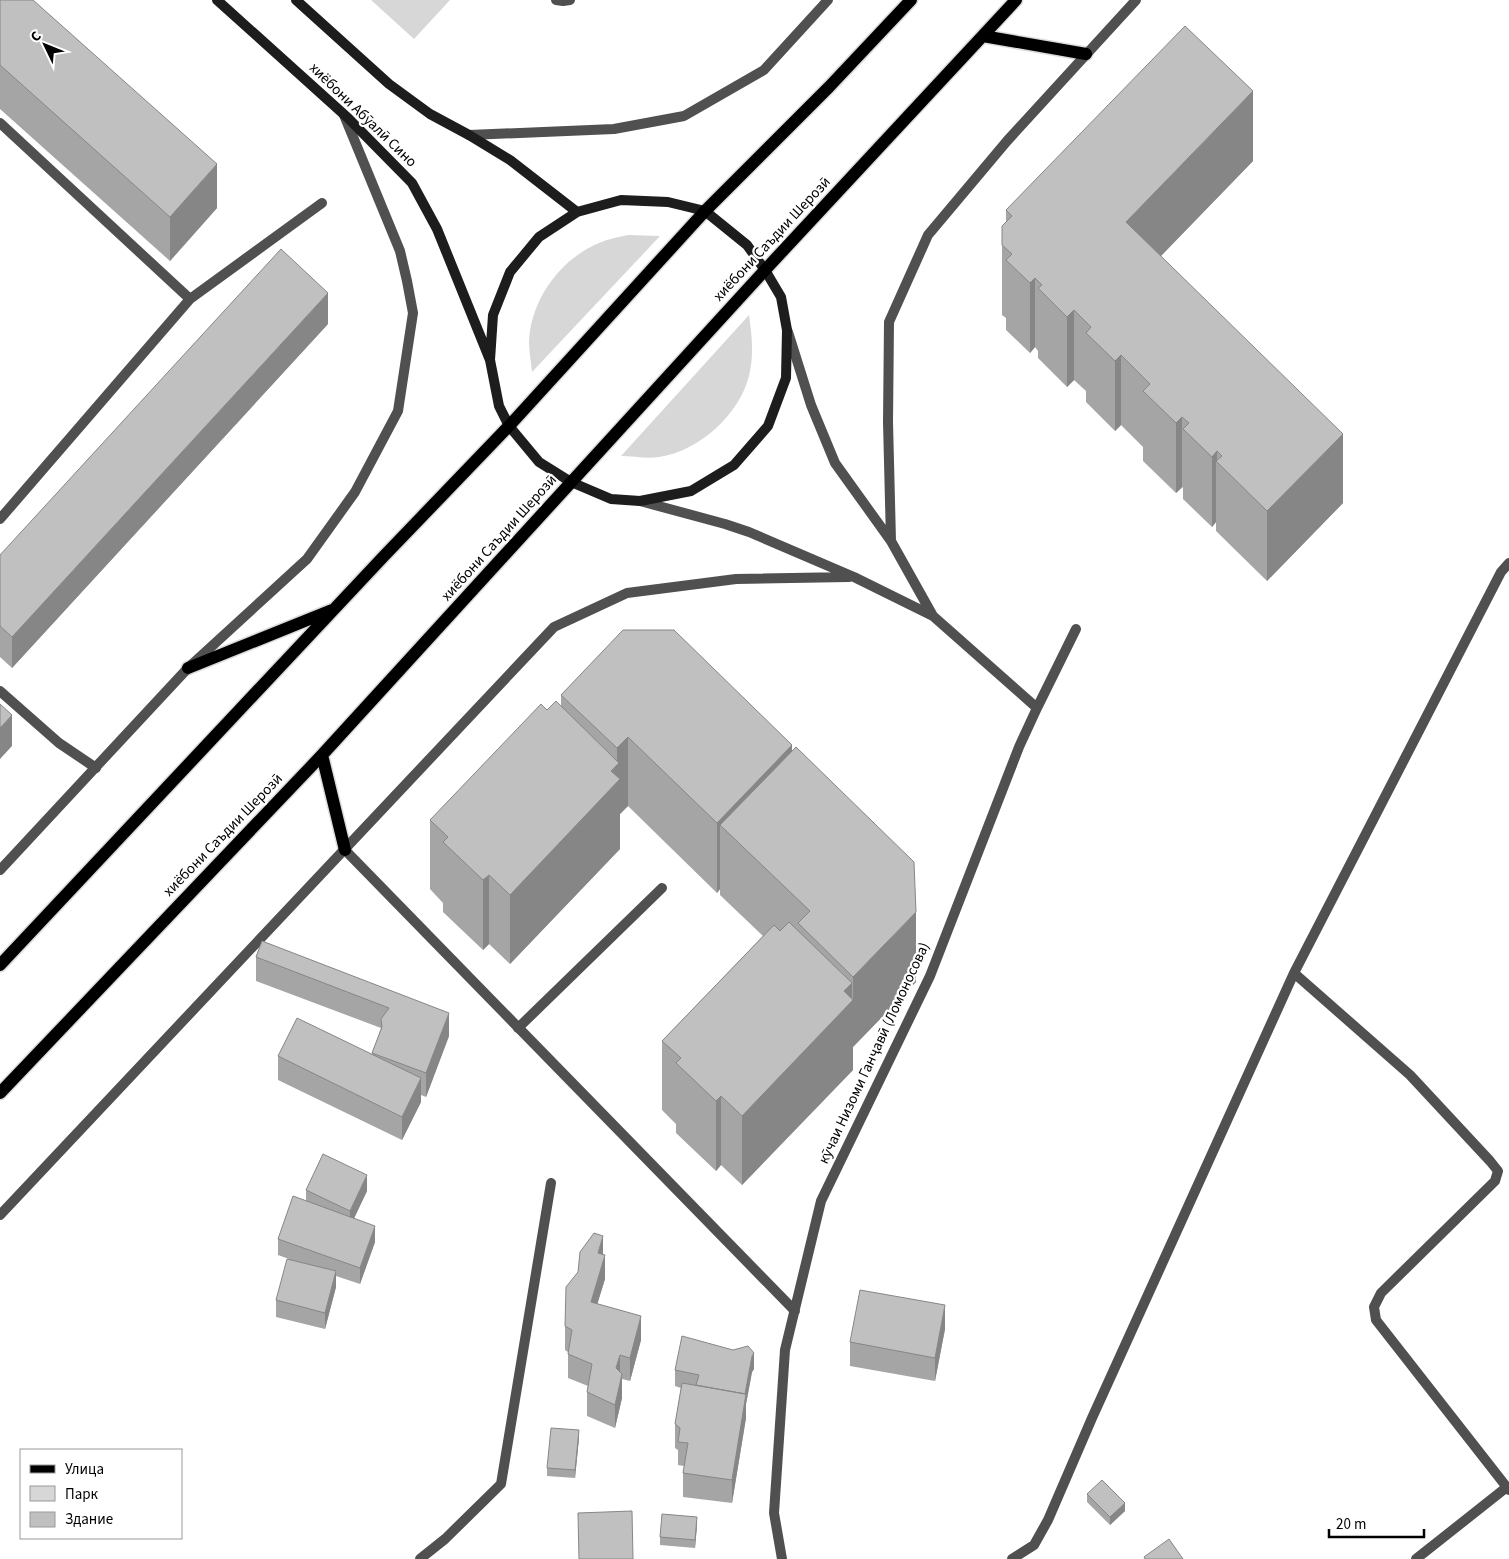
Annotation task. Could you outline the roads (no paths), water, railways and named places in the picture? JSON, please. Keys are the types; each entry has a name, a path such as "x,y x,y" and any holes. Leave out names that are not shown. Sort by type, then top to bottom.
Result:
{"main road":[{"name":"хиёбони Абӯалӣ Сино","path":"217,0 344,115 412,183 436,229 490,360 499,406 509,426 539,462 571,482 610,498 640,501 691,491 734,465 768,426 786,378 787,330 781,296 765,270 747,245 705,211 668,202 621,200 577,212 539,237 510,272 493,315 490,360"},
{"path":"296,0 389,84 430,114 470,134 510,160 577,212"},
{"path":"0,965 509,426 705,211 829,87 911,0"},
{"name":"хиёбони Саъдии Шерозӣ","path":"0,1093 322,754 765,270 1016,0"},
{"path":"983,36 1086,54"},
{"path":"188,668 336,608"},
{"path":"322,754 345,850"}],"street":[{"path":"556,0 570,0"},
{"path":"470,134 614,130 684,116 764,70 828,0"},
{"path":"892,541 888,422 889,322 928,235 1007,141 1136,0"},
{"path":"0,870 188,668 307,559 355,492 398,411 413,313 409,289 400,251 344,115"},
{"path":"0,123 190,299"},
{"path":"0,519 190,299 322,203"},
{"path":"787,330 811,405 835,463 892,541 933,616"},
{"path":"640,501 749,532 854,577 933,616 1037,708"},
{"path":"1012,1559 1034,1545 1048,1520 1092,1418 1294,973 1500,572 1509,562"},
{"path":"0,1215 554,627 627,593 736,579 854,577"},
{"name":"кӯчаи Низоми Ганҷавӣ (Ломоносова)","path":"782,1559 774,1513 785,1350 820,1201 930,976 1019,747 1076,629"},
{"path":"0,691 59,743 96,768"},
{"path":"345,850 795,1311"},
{"path":"518,1028 662,888"},
{"path":"1294,973 1410,1075 1498,1171 1496,1181 1381,1293 1374,1307 1376,1320 1508,1489 1416,1559"},
{"path":"420,1559 445,1538 501,1484 551,1183"}]}
